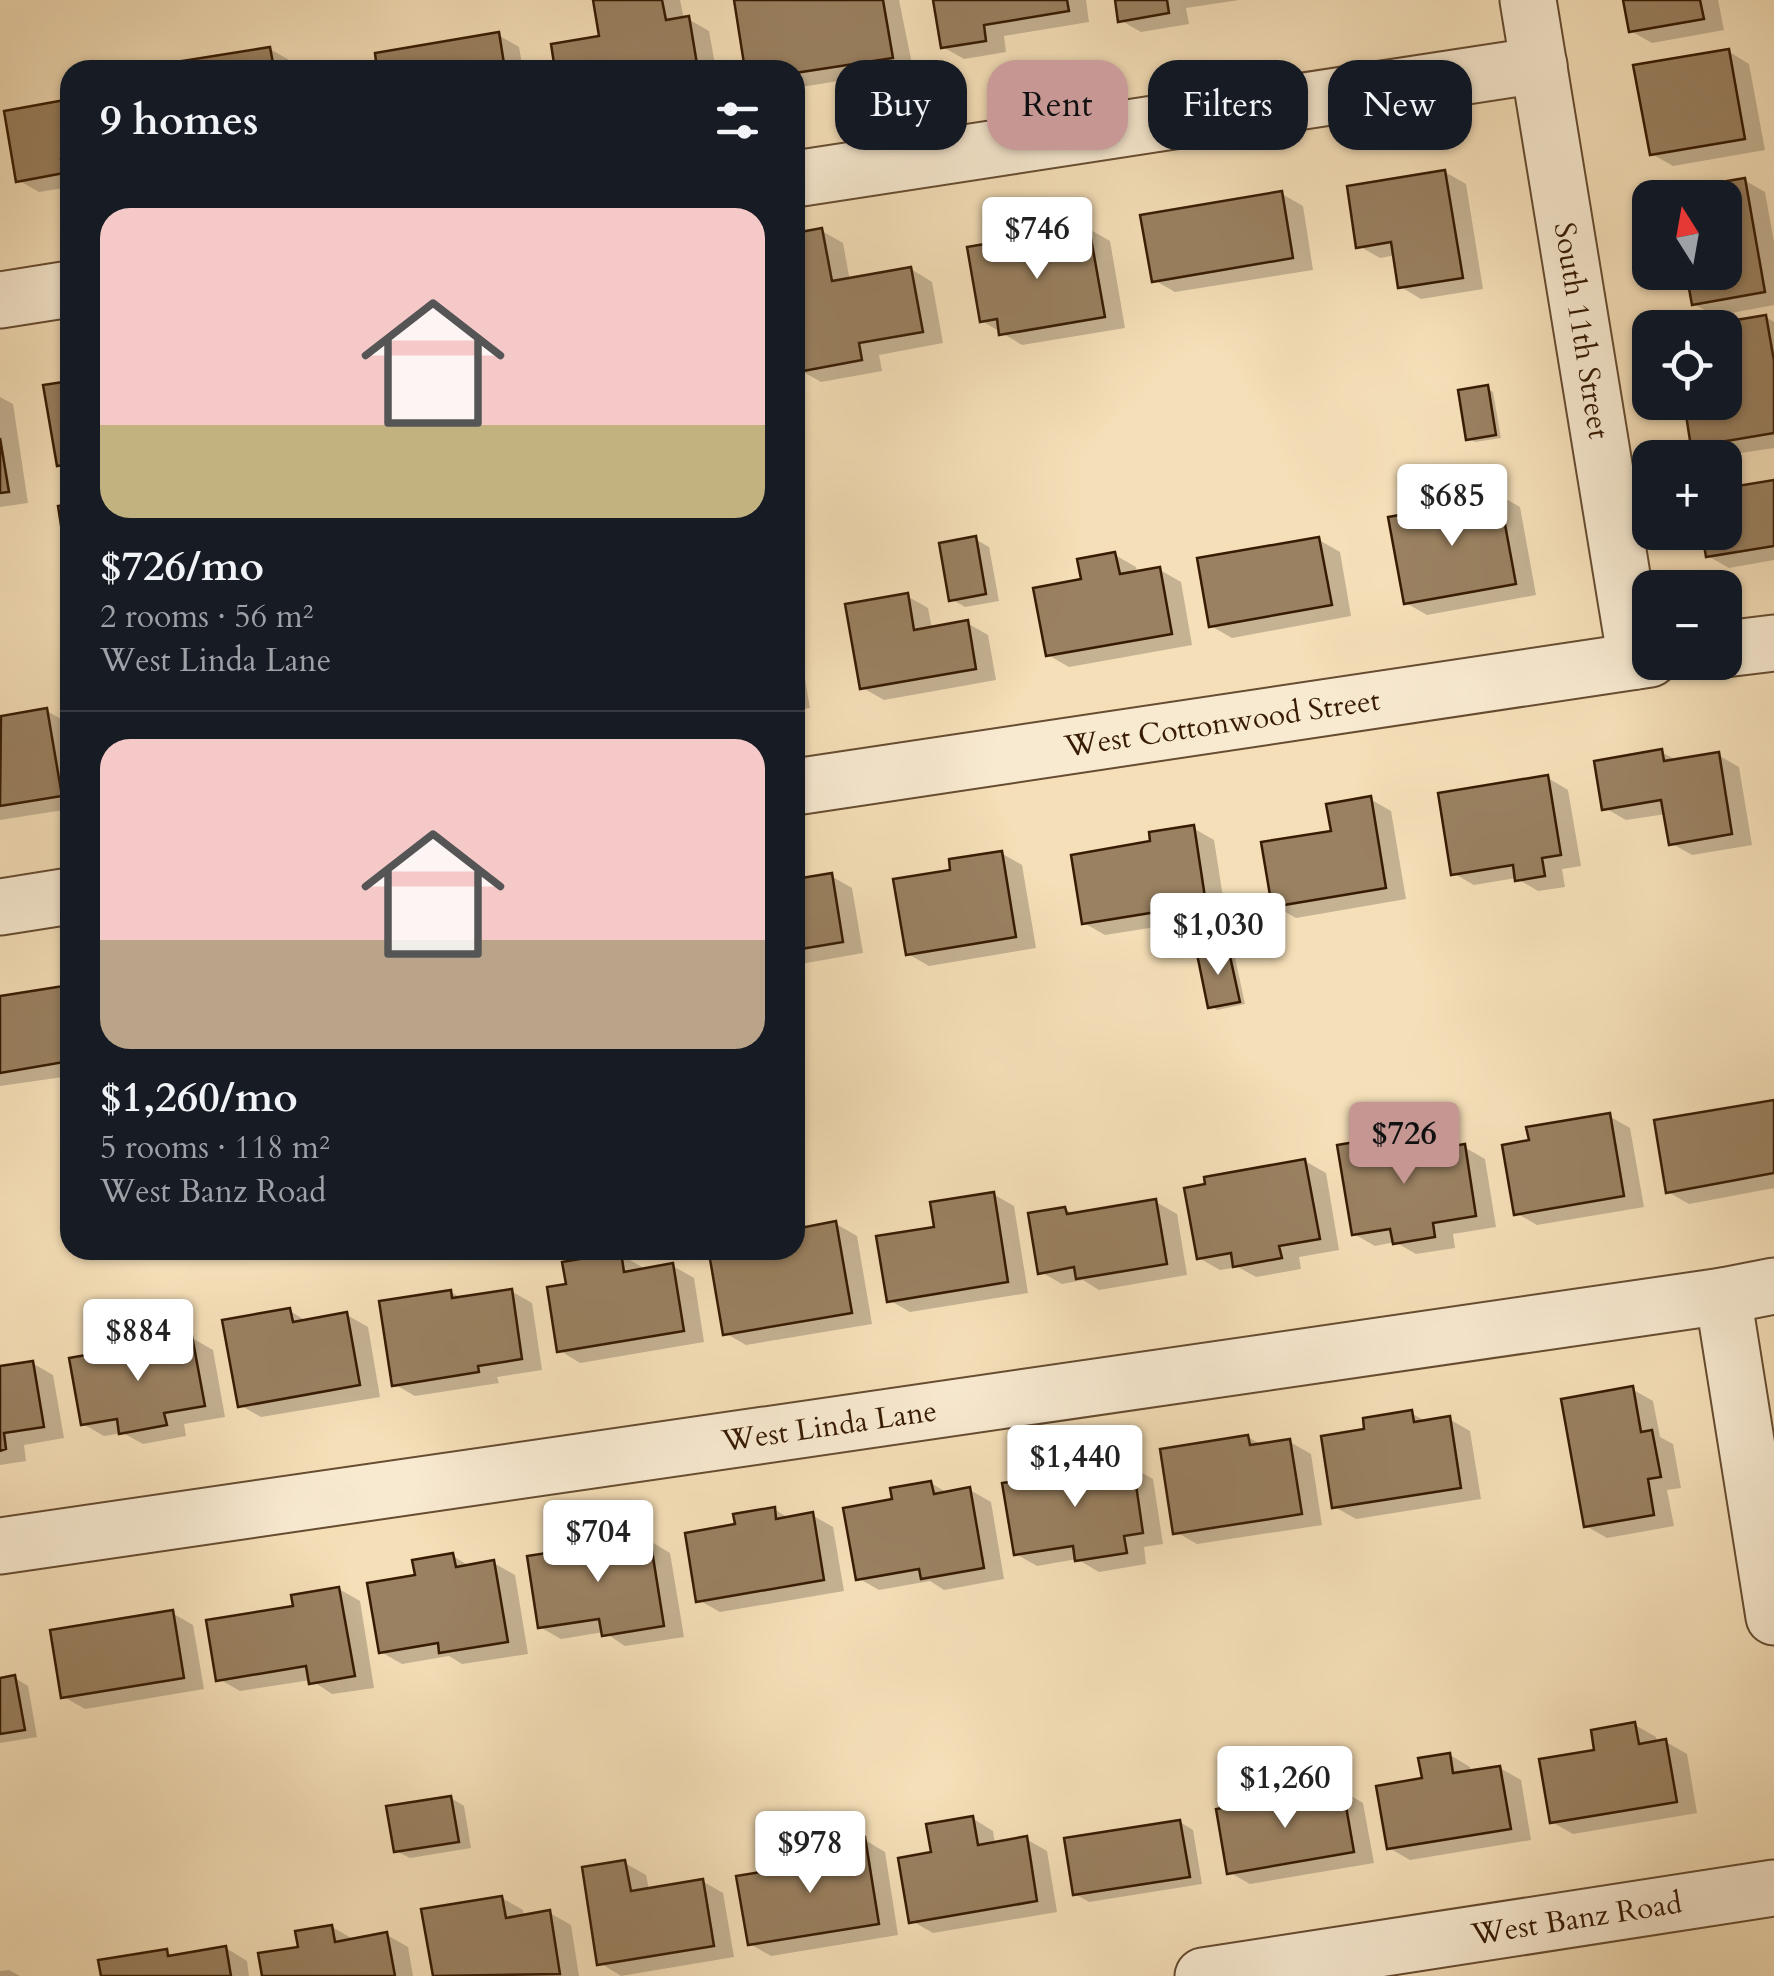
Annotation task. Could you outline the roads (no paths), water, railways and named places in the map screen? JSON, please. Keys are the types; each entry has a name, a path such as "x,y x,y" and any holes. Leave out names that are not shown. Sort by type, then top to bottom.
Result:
{"street":[{"name":"South 11th Street","path":"1528,0 1632,596"},
{"path":"805,176 1540,65"},
{"path":"0,300 60,291"},
{"path":"1742,647 1774,643"},
{"name":"West Cottonwood Street","path":"805,786 1632,662"},
{"path":"0,907 60,898"},
{"path":"1749,1291 1774,1617"},
{"name":"West Linda Lane","path":"0,1546 1749,1291"},
{"name":"West Banz Road","path":"1203,1976 1774,1888"}]}
